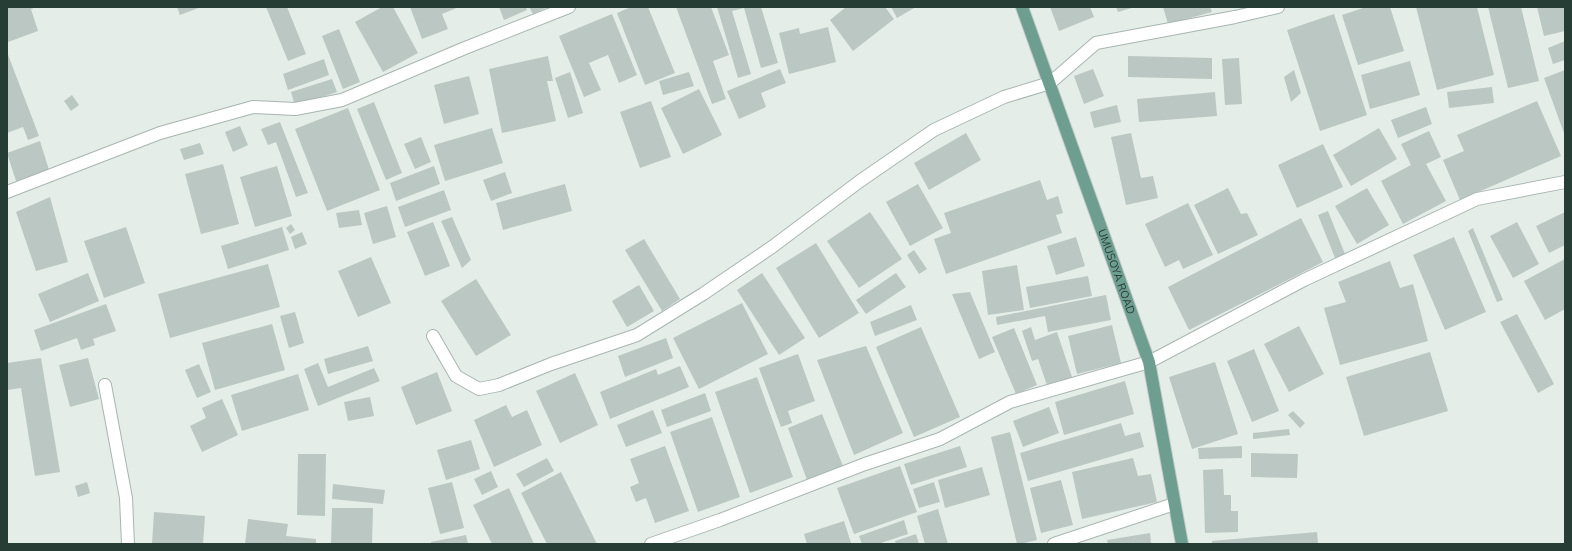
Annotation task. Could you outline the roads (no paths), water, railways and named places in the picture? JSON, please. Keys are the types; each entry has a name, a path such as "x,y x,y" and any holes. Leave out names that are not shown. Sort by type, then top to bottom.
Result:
{"main road":[{"name":"UMUSOYA ROAD","path":"1022,7 1149,362 1182,544"}],"street":[{"path":"7,192 160,133 253,107 295,109 342,100 465,48 569,7"},
{"path":"433,336 456,376 479,388 499,386 551,364 637,335 703,294 772,247 860,181 934,130 1004,97 1050,83 1096,43 1235,17 1278,7"},
{"path":"651,544 720,520 864,464 940,439 1010,402 1149,362 1304,280 1477,199 1565,182"},
{"path":"105,385 126,498 128,544"},
{"path":"1054,544 1174,504"}]}
